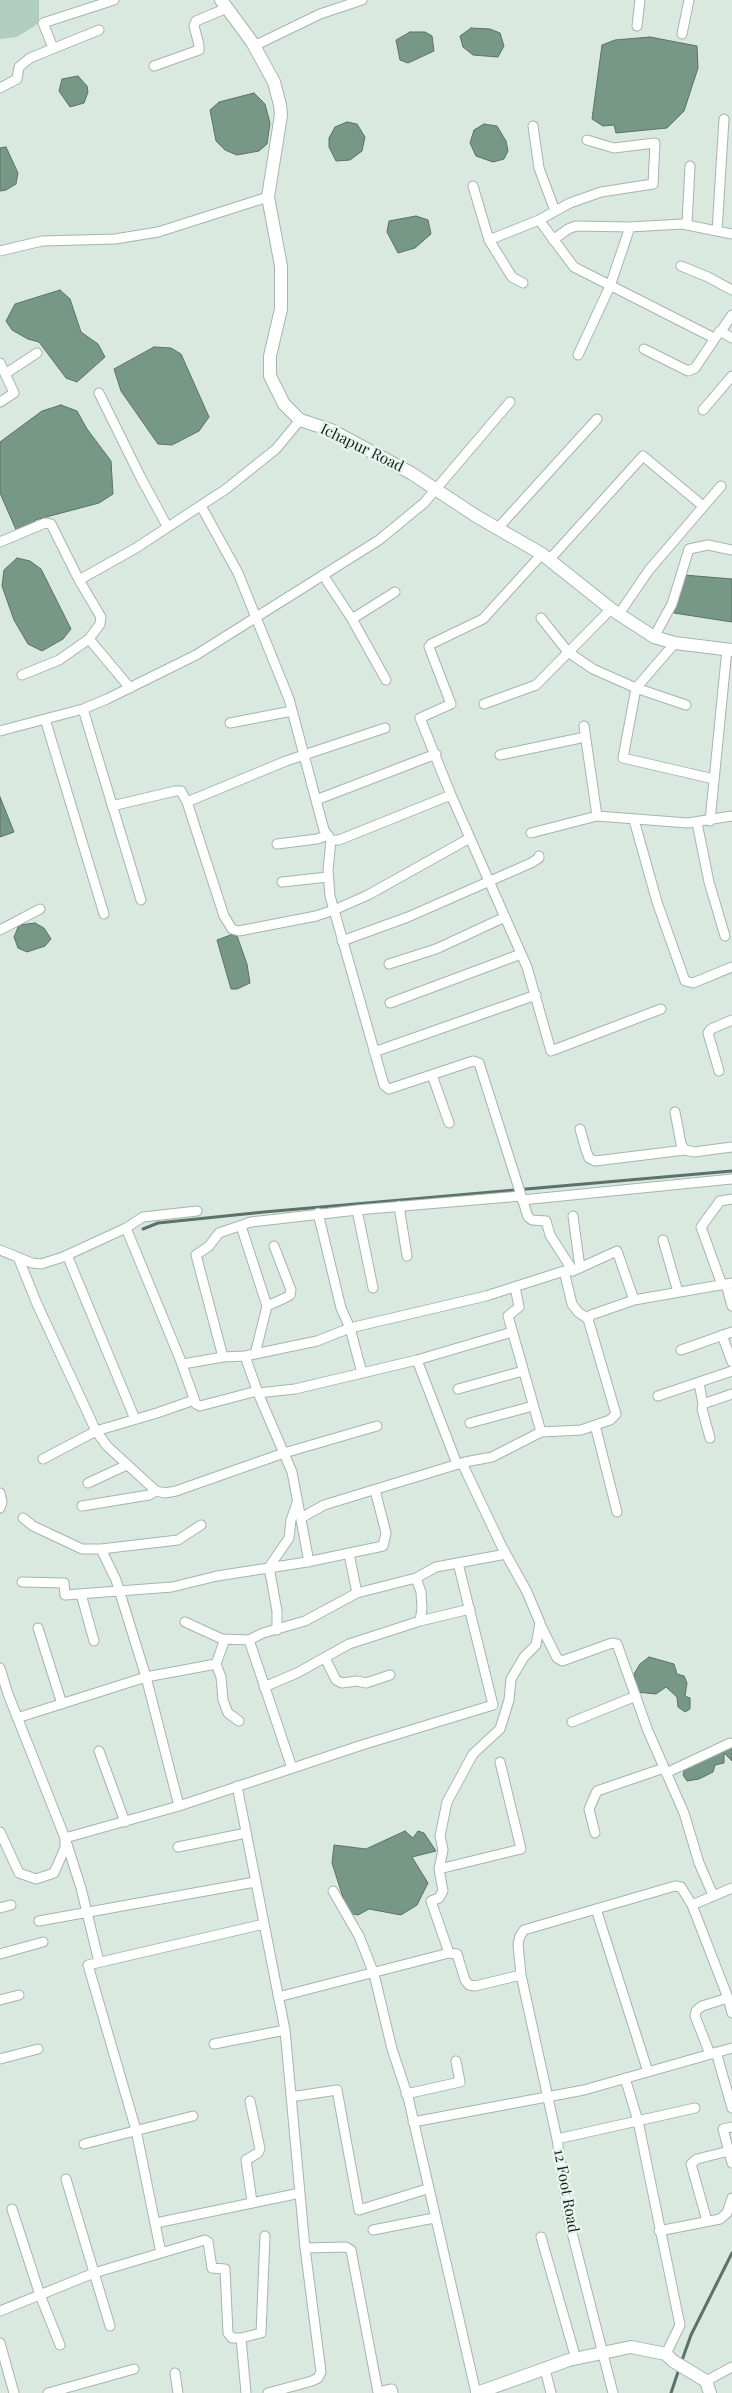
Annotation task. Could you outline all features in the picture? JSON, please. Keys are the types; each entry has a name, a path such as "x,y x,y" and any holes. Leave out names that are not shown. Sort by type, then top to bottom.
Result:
{"street":[{"path":"53,48 43,23 114,0"},
{"path":"254,46 320,14 362,0"},
{"path":"637,26 640,0"},
{"path":"682,34 689,0"},
{"path":"154,66 198,50 199,45 194,26 196,21 224,4"},
{"name":"Ichapur Road","path":"224,4 254,46 274,82 281,115 268,197 281,266 281,309 270,356 270,376 284,404 300,420 331,430 411,473 545,557 615,611 654,637 675,643 730,649"},
{"path":"0,88 17,79 20,67 24,63 53,48 99,30"},
{"path":"717,231 724,119"},
{"path":"533,126 539,168 555,211"},
{"path":"489,240 539,220 570,203 601,192 653,184 655,144 614,148 587,140"},
{"path":"687,224 690,166"},
{"path":"472,186 489,240 512,277 523,283"},
{"path":"0,252 42,241 115,239 158,232 268,197"},
{"path":"539,220 574,267 714,338"},
{"path":"553,240 568,229 576,226 630,227 666,223 687,224 732,234"},
{"path":"578,355 610,286 630,227"},
{"path":"681,266 708,277 732,290"},
{"path":"644,349 686,370 692,370 732,316"},
{"path":"721,331 732,338"},
{"path":"5,374 37,353"},
{"path":"0,364 14,393 0,402"},
{"path":"703,410 732,376"},
{"path":"99,393 141,478 168,526"},
{"path":"0,731 83,709 196,655 379,540 424,503 510,402"},
{"path":"498,528 597,419"},
{"path":"79,580 113,562 226,490 276,449 300,420"},
{"path":"662,1009 551,1050 536,995 521,954 451,795 420,718 451,704 429,647 431,644 483,619 643,456 703,506"},
{"path":"484,704 536,685 568,652 615,611 648,570 722,486"},
{"path":"201,506 238,573 292,711 324,830 329,837 328,877 334,910 384,1084 389,1089 474,1061 479,1063 528,1217 532,1220 546,1221 550,1235 572,1270"},
{"path":"0,542 45,523 51,524 79,580 101,617 100,624 89,639 59,660 22,675"},
{"path":"654,637 672,604 689,549 708,545 732,550"},
{"path":"324,575 352,619 386,680"},
{"path":"352,619 395,592"},
{"path":"541,618 568,652 592,669 636,688 686,706"},
{"path":"89,639 130,688"},
{"path":"675,643 639,682 636,688 623,758 714,779"},
{"path":"710,821 730,649"},
{"path":"83,709 141,900"},
{"path":"230,723 292,711"},
{"path":"45,719 104,914"},
{"path":"584,726 596,816"},
{"path":"187,802 286,761 385,728"},
{"path":"500,755 585,737"},
{"path":"316,800 436,754"},
{"path":"112,806 175,791 181,792 187,802 224,916 232,929 239,931 334,910 368,895 470,838"},
{"path":"278,844 329,837 339,840 451,795"},
{"path":"531,833 596,816 697,823 732,816"},
{"path":"634,820 657,902 685,981 693,983 732,967"},
{"path":"697,823 709,882 725,936"},
{"path":"342,941 408,916 531,863 539,858 539,856"},
{"path":"282,882 328,877"},
{"path":"0,930 40,909"},
{"path":"389,964 436,949 505,917"},
{"path":"390,1003 521,954"},
{"path":"374,1052 536,995"},
{"path":"719,1071 708,1032 732,1020"},
{"path":"432,1075 449,1123"},
{"path":"676,1112 681,1144 685,1150"},
{"path":"580,1129 586,1150 594,1161 685,1150 694,1152 732,1146"},
{"path":"223,1357 196,1255 209,1246 219,1233 251,1222 520,1192 732,1179"},
{"path":"732,1199 720,1201 701,1227 727,1284 732,1306"},
{"path":"399,1206 406,1256"},
{"path":"357,1210 373,1288"},
{"path":"0,1250 18,1258 41,1264 67,1255 126,1228 143,1218 197,1211"},
{"path":"318,1214 341,1308 350,1328 362,1373"},
{"path":"301,1518 324,1505 459,1464 492,1457 541,1432 581,1430 610,1420 616,1414 588,1319 578,1312 572,1304 573,1216"},
{"path":"241,1226 267,1306 255,1354"},
{"path":"126,1228 183,1364 194,1400 200,1406 258,1392 295,1388 417,1360 512,1332"},
{"path":"663,1240 678,1292"},
{"path":"267,1306 290,1295 290,1290 274,1246"},
{"path":"183,1364 223,1357 245,1356 317,1341 350,1328 486,1296 572,1270 617,1251 634,1300"},
{"path":"67,1255 135,1419"},
{"path":"18,1258 96,1431 107,1446 156,1491 165,1493 176,1491 284,1453 377,1426"},
{"path":"588,1319 596,1312 634,1300 727,1284"},
{"path":"515,1286 520,1304 508,1316 541,1432"},
{"path":"680,1350 732,1332"},
{"path":"722,1335 732,1362"},
{"path":"245,1356 292,1472 309,1562"},
{"path":"417,1360 459,1464 527,1592 557,1658 562,1662 612,1643 617,1644 665,1771 684,1813 699,1864 713,1895"},
{"path":"458,1389 523,1371"},
{"path":"658,1396 732,1371"},
{"path":"699,1383 703,1404 702,1409 710,1438"},
{"path":"703,1404 732,1394"},
{"path":"43,1459 96,1431 194,1400"},
{"path":"470,1423 533,1406"},
{"path":"595,1425 617,1512"},
{"path":"88,1483 127,1465"},
{"path":"22,1582 64,1583 65,1595 172,1587 269,1567 309,1562 383,1546 386,1533 375,1490"},
{"path":"82,1506 149,1495 156,1491"},
{"path":"0,1493 2,1502 0,1508"},
{"path":"276,1630 277,1611 269,1567 289,1538 291,1520 298,1503"},
{"path":"23,1518 33,1526 54,1534 71,1545 82,1549 101,1549 178,1540 201,1525"},
{"path":"101,1549 119,1591 146,1677 179,1806"},
{"path":"349,1554 358,1593"},
{"path":"185,1622 225,1639 249,1640 305,1621 358,1593 416,1578 436,1567 506,1554"},
{"path":"65,1838 179,1806 292,1768 493,1705 458,1563"},
{"path":"416,1578 421,1592 422,1609 420,1621"},
{"path":"81,1594 94,1641"},
{"path":"264,1687 325,1658 348,1644 420,1621 470,1609"},
{"path":"449,1953 431,1901 439,1898 444,1891 439,1869 443,1850 440,1836 447,1802 472,1754 500,1729 509,1700 512,1679 524,1657 536,1645 540,1623"},
{"path":"38,1628 62,1704"},
{"path":"225,1639 216,1664 221,1677 223,1700 228,1713 239,1721"},
{"path":"249,1640 292,1768"},
{"path":"325,1658 336,1680 342,1683 357,1681 366,1683 390,1675"},
{"path":"17,1718 146,1677 216,1664"},
{"path":"0,1668 4,1696 17,1718 65,1838 87,1912 99,1962"},
{"path":"572,1722 636,1696"},
{"path":"595,1833 590,1809 597,1791 665,1771 730,1743"},
{"path":"99,1751 125,1822"},
{"path":"439,1869 522,1849 500,1762"},
{"path":"237,1786 285,2030 305,2248 321,2372 318,2378 312,2381 268,2393"},
{"path":"0,1832 4,1854 19,1873 36,1879 54,1873 65,1848 65,1838"},
{"path":"178,1847 246,1833"},
{"path":"39,1921 255,1882"},
{"path":"648,2072 596,1909 679,1886 683,1888 692,1905 732,2013"},
{"path":"692,1905 732,1888"},
{"path":"334,1891 359,1936 374,1974 392,2049 413,2122 476,2393 508,2388 545,2369 576,2358 631,2347 674,2361 708,2387 732,2367"},
{"path":"0,1908 11,1905"},
{"name":"12 Foot Road","path":"596,1909 524,1930 518,1944 521,1975 557,2139 570,2224 613,2393"},
{"path":"161,2253 136,2130 88,1967 99,1962 264,1924"},
{"path":"0,1954 43,1942"},
{"path":"278,1997 374,1974 449,1953 457,1954 465,1980 469,1985 475,1986 521,1975"},
{"path":"0,2000 19,1995"},
{"path":"728,1998 702,2006 696,2011 695,2016 713,2053 731,2102"},
{"path":"214,2044 285,2030"},
{"path":"413,2122 584,2090 732,2048"},
{"path":"0,2059 38,2049"},
{"path":"406,2094 460,2082 456,2061"},
{"path":"625,2078 638,2121 659,2231 680,2326 674,2361"},
{"path":"291,2095 297,2096 337,2090 360,2210 428,2189"},
{"path":"250,2102 260,2149 246,2160 252,2202"},
{"path":"557,2139 695,2108"},
{"path":"84,2144 193,2116"},
{"path":"732,2127 723,2129 732,2162"},
{"path":"707,2221 691,2164 696,2159 729,2151"},
{"path":"66,2179 110,2326"},
{"path":"156,2223 300,2193"},
{"path":"659,2231 725,2216 732,2198"},
{"path":"12,2209 40,2295 60,2345"},
{"path":"373,2230 434,2218"},
{"path":"0,2311 94,2273 207,2240 212,2268 224,2268 226,2271 228,2333 232,2338 241,2338 261,2333 265,2236"},
{"path":"541,2237 576,2358"},
{"path":"305,2248 346,2247 351,2250 378,2392 392,2389 394,2393"},
{"path":"241,2338 246,2393"},
{"path":"0,2343 4,2367 14,2393"},
{"path":"48,2393 134,2369"},
{"path":"545,2369 551,2393"},
{"path":"175,2373 178,2393"}],"shaded area":[{"path":"0,0 39,0 39,23 17,37 0,39"},
{"path":"471,28 490,29 500,33 504,46 498,57 473,55 463,47 460,36"},
{"path":"410,32 425,32 432,36 434,51 408,63 400,60 396,40"},
{"path":"650,37 697,46 698,68 684,111 667,128 616,133 614,125 603,126 592,119 602,45 615,40"},
{"path":"78,76 87,86 88,92 84,103 70,107 59,91 62,79"},
{"path":"254,93 265,104 270,123 267,144 259,151 237,155 225,150 216,141 210,110 219,102"},
{"path":"347,122 357,124 365,137 362,151 350,160 336,161 329,147 329,138 335,127"},
{"path":"484,124 497,126 506,141 508,151 504,159 493,162 476,156 470,143 474,130"},
{"path":"6,147 18,173 16,184 0,191 0,148"},
{"path":"416,216 428,220 431,234 415,248 398,253 387,232 389,221"},
{"path":"60,290 70,299 81,332 98,344 105,357 77,382 66,378 39,342 28,339 12,330 6,321 15,304"},
{"path":"154,347 171,348 181,354 209,417 199,431 172,445 158,444 121,391 114,369"},
{"path":"61,405 77,411 87,429 111,461 113,494 99,503 35,520 33,528 17,532 0,493 0,442 42,411"},
{"path":"17,558 30,561 41,569 71,629 63,639 42,651 28,644 14,620 2,586 4,570"},
{"path":"684,575 732,579 732,622 674,613"},
{"path":"0,797 14,832 0,837"},
{"path":"35,923 44,928 51,939 45,946 27,952 18,948 14,937 19,925"},
{"path":"236,933 247,964 250,983 237,989 231,989 217,940"},
{"path":"649,1657 674,1664 677,1674 684,1676 687,1683 685,1696 690,1698 690,1709 685,1712 678,1707 677,1697 666,1687 656,1694 637,1692 634,1674 640,1664"},
{"path":"726,1742 732,1750 732,1761 724,1753 724,1763 715,1765 713,1772 699,1779 687,1781 683,1775 687,1759"},
{"path":"405,1831 413,1838 418,1831 424,1833 436,1851 412,1857 428,1883 417,1905 401,1915 369,1909 358,1915 348,1913 332,1863 334,1845 366,1849"}],"waterway":[{"path":"143,1229 158,1223 264,1212 732,1171"},
{"path":"681,2363 691,2335 732,2253"},
{"path":"671,2393 679,2369"}]}
